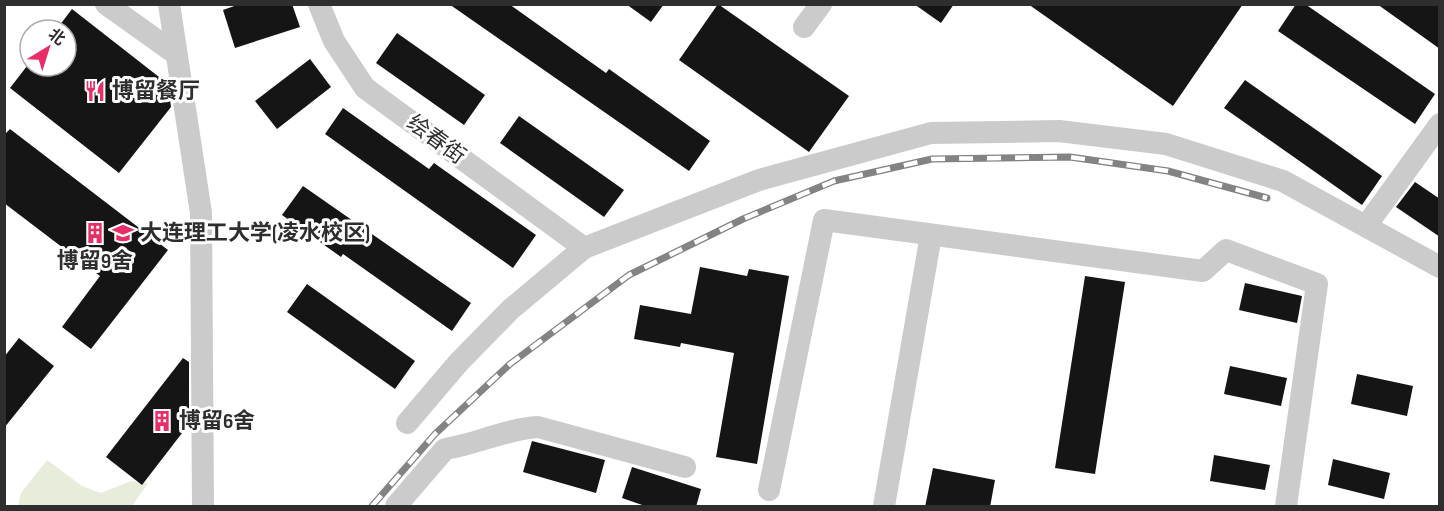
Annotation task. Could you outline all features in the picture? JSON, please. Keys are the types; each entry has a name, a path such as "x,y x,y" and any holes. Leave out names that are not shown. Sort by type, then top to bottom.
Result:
{"street":[{"path":"105,4 176,54"},
{"path":"169,4 201,213 203,507"},
{"name":"绘春街","path":"319,4 334,41 365,88 584,248"},
{"path":"804,27 821,4"},
{"path":"1366,226 1440,124"},
{"path":"407,423 459,362 511,309 584,248 759,180 931,133 1059,131 1166,144 1283,181 1440,267"},
{"path":"769,490 824,220 1203,271 1226,250 1317,284 1286,507"},
{"path":"884,507 932,235"},
{"path":"396,507 445,449 470,445 516,428 538,427 685,467"}],"green space":[{"path":"47,460 82,486 101,493 131,481 148,483 132,506 18,506 21,493"}],"building":[{"path":"240,4 292,4 300,27 235,48 223,10"},
{"path":"449,4 509,4 606,73 609,69 710,141 689,171"},
{"path":"626,4 664,4 651,22"},
{"path":"718,4 849,96 809,152 679,60"},
{"path":"914,4 954,4 941,23"},
{"path":"1028,4 1243,4 1173,106"},
{"path":"1296,4 1305,4 1435,94 1415,124 1278,31"},
{"path":"1377,4 1440,4 1440,49"},
{"name":"博留餐厅","path":"72,9 168,84 171,107 119,173 10,88 18,78 78,78 78,18 65,18"},
{"path":"397,33 485,95 464,125 376,63"},
{"path":"310,59 331,87 277,129 255,101"},
{"path":"1245,80 1382,176 1362,205 1224,108"},
{"path":"343,108 429,169 434,163 536,235 513,268 325,134"},
{"path":"519,116 624,190 604,217 500,143"},
{"name":"博留9舍","path":"10,129 168,250 91,349 62,327 100,276 4,203 4,135"},
{"path":"1415,182 1440,199 1440,237 1396,207"},
{"path":"303,186 471,303 452,331 343,254 341,257 282,215"},
{"path":"700,267 747,276 749,269 789,276 757,464 716,457 734,353 681,343 680,347 634,339 640,305 691,314"},
{"path":"1085,276 1125,282 1095,474 1055,468"},
{"path":"1245,283 1302,296 1297,323 1239,310"},
{"path":"307,284 415,361 395,389 287,312"},
{"path":"19,338 54,366 4,428 4,357"},
{"name":"博留6舍","path":"183,358 189,362 189,424 142,485 106,457"},
{"path":"1230,366 1287,378 1281,406 1224,394"},
{"path":"1357,374 1413,386 1407,416 1351,404"},
{"path":"532,441 605,460 596,493 523,472"},
{"path":"1214,455 1270,465 1265,490 1210,481"},
{"path":"1333,459 1390,473 1384,499 1328,485"},
{"path":"632,467 701,489 696,507 648,507 622,498"},
{"path":"933,468 995,480 990,507 925,507"}],"railway":[{"path":"372,506 435,434 510,364 629,275 743,219 834,181 932,159 1070,157 1168,171 1267,198"}],"place":[{"name":"博留餐厅","path":"95,91"},
{"name":"博留9舍","path":"95,233"},
{"name":"大连理工大学(凌水校区)","path":"123,233"},
{"name":"博留6舍","path":"162,421"}]}
